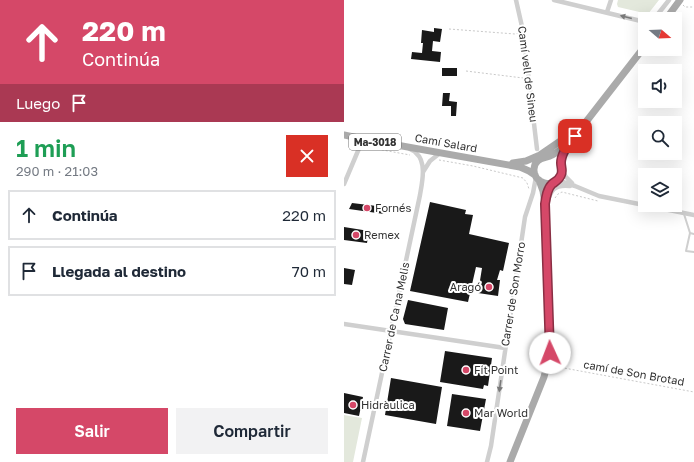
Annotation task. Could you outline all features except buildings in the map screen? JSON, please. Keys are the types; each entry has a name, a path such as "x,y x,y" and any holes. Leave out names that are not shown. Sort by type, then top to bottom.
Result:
{"main road":[{"path":"671,12 680,1"},
{"name":"Ma-3018","path":"537,177 546,183 555,182 561,176 562,156 568,144 638,55"},
{"path":"499,163 526,161 532,159 549,150 582,126"},
{"name":"Camí Salard","path":"344,135 362,142 406,147 520,167 530,171 537,177"},
{"name":"Ma-3018","path":"536,163 541,158 553,154 568,144"},
{"path":"549,156 555,158 562,168"},
{"path":"536,163 534,169 547,201"},
{"name":"Camí Salard","path":"520,167 536,163"},
{"path":"510,462 544,377 550,353 545,213 547,192 555,182"}],"street":[{"name":"Camí vell de Sineu","path":"516,0 523,30 537,149"},
{"path":"554,0 638,20"},
{"path":"607,12 611,0"},
{"path":"660,12 669,0"},
{"path":"344,184 362,142"},
{"path":"406,147 417,153 419,156"},
{"name":"Carrer de Ca na Melis","path":"423,172 430,161 441,153"},
{"name":"Carrer de Ca na Melis","path":"363,462 420,195 423,172 421,159 419,156"},
{"path":"562,168 568,180 575,186"},
{"name":"Carrer de Son Morro","path":"487,462 491,446 525,217 537,177"},
{"path":"555,182 563,182 599,196 694,215"},
{"path":"547,201 552,191 561,185 581,188"},
{"path":"344,324 505,348"}],"lane":[{"path":"684,213 690,233 686,251 694,252"},
{"path":"690,233 694,234"}],"path":[{"path":"680,1 685,7 694,7"},
{"path":"449,29 515,34 523,30"},
{"path":"466,71 529,78"},
{"path":"362,142 419,156"},
{"path":"432,159 473,166 523,178 527,183 530,197 532,197"},
{"path":"547,201 555,198 562,192 598,201"},
{"name":"camí de Son Brotad","path":"547,365 694,392"}],"shaded area":[{"path":"618,0 659,0 650,12 639,12 618,7"},
{"path":"344,415 362,418 353,462 344,462"}],"place":[{"name":"Fornés","path":"367,208"},
{"name":"Remex","path":"356,235"},
{"name":"Aragó","path":"489,287"},
{"name":"Fit Point","path":"466,370"},
{"name":"Hidràulica","path":"353,405"},
{"name":"Mar World","path":"466,413"}],"route":[{"path":"550,353 545,204 547,192 553,183 556,182 561,176 562,156 568,144 575,136"}]}
